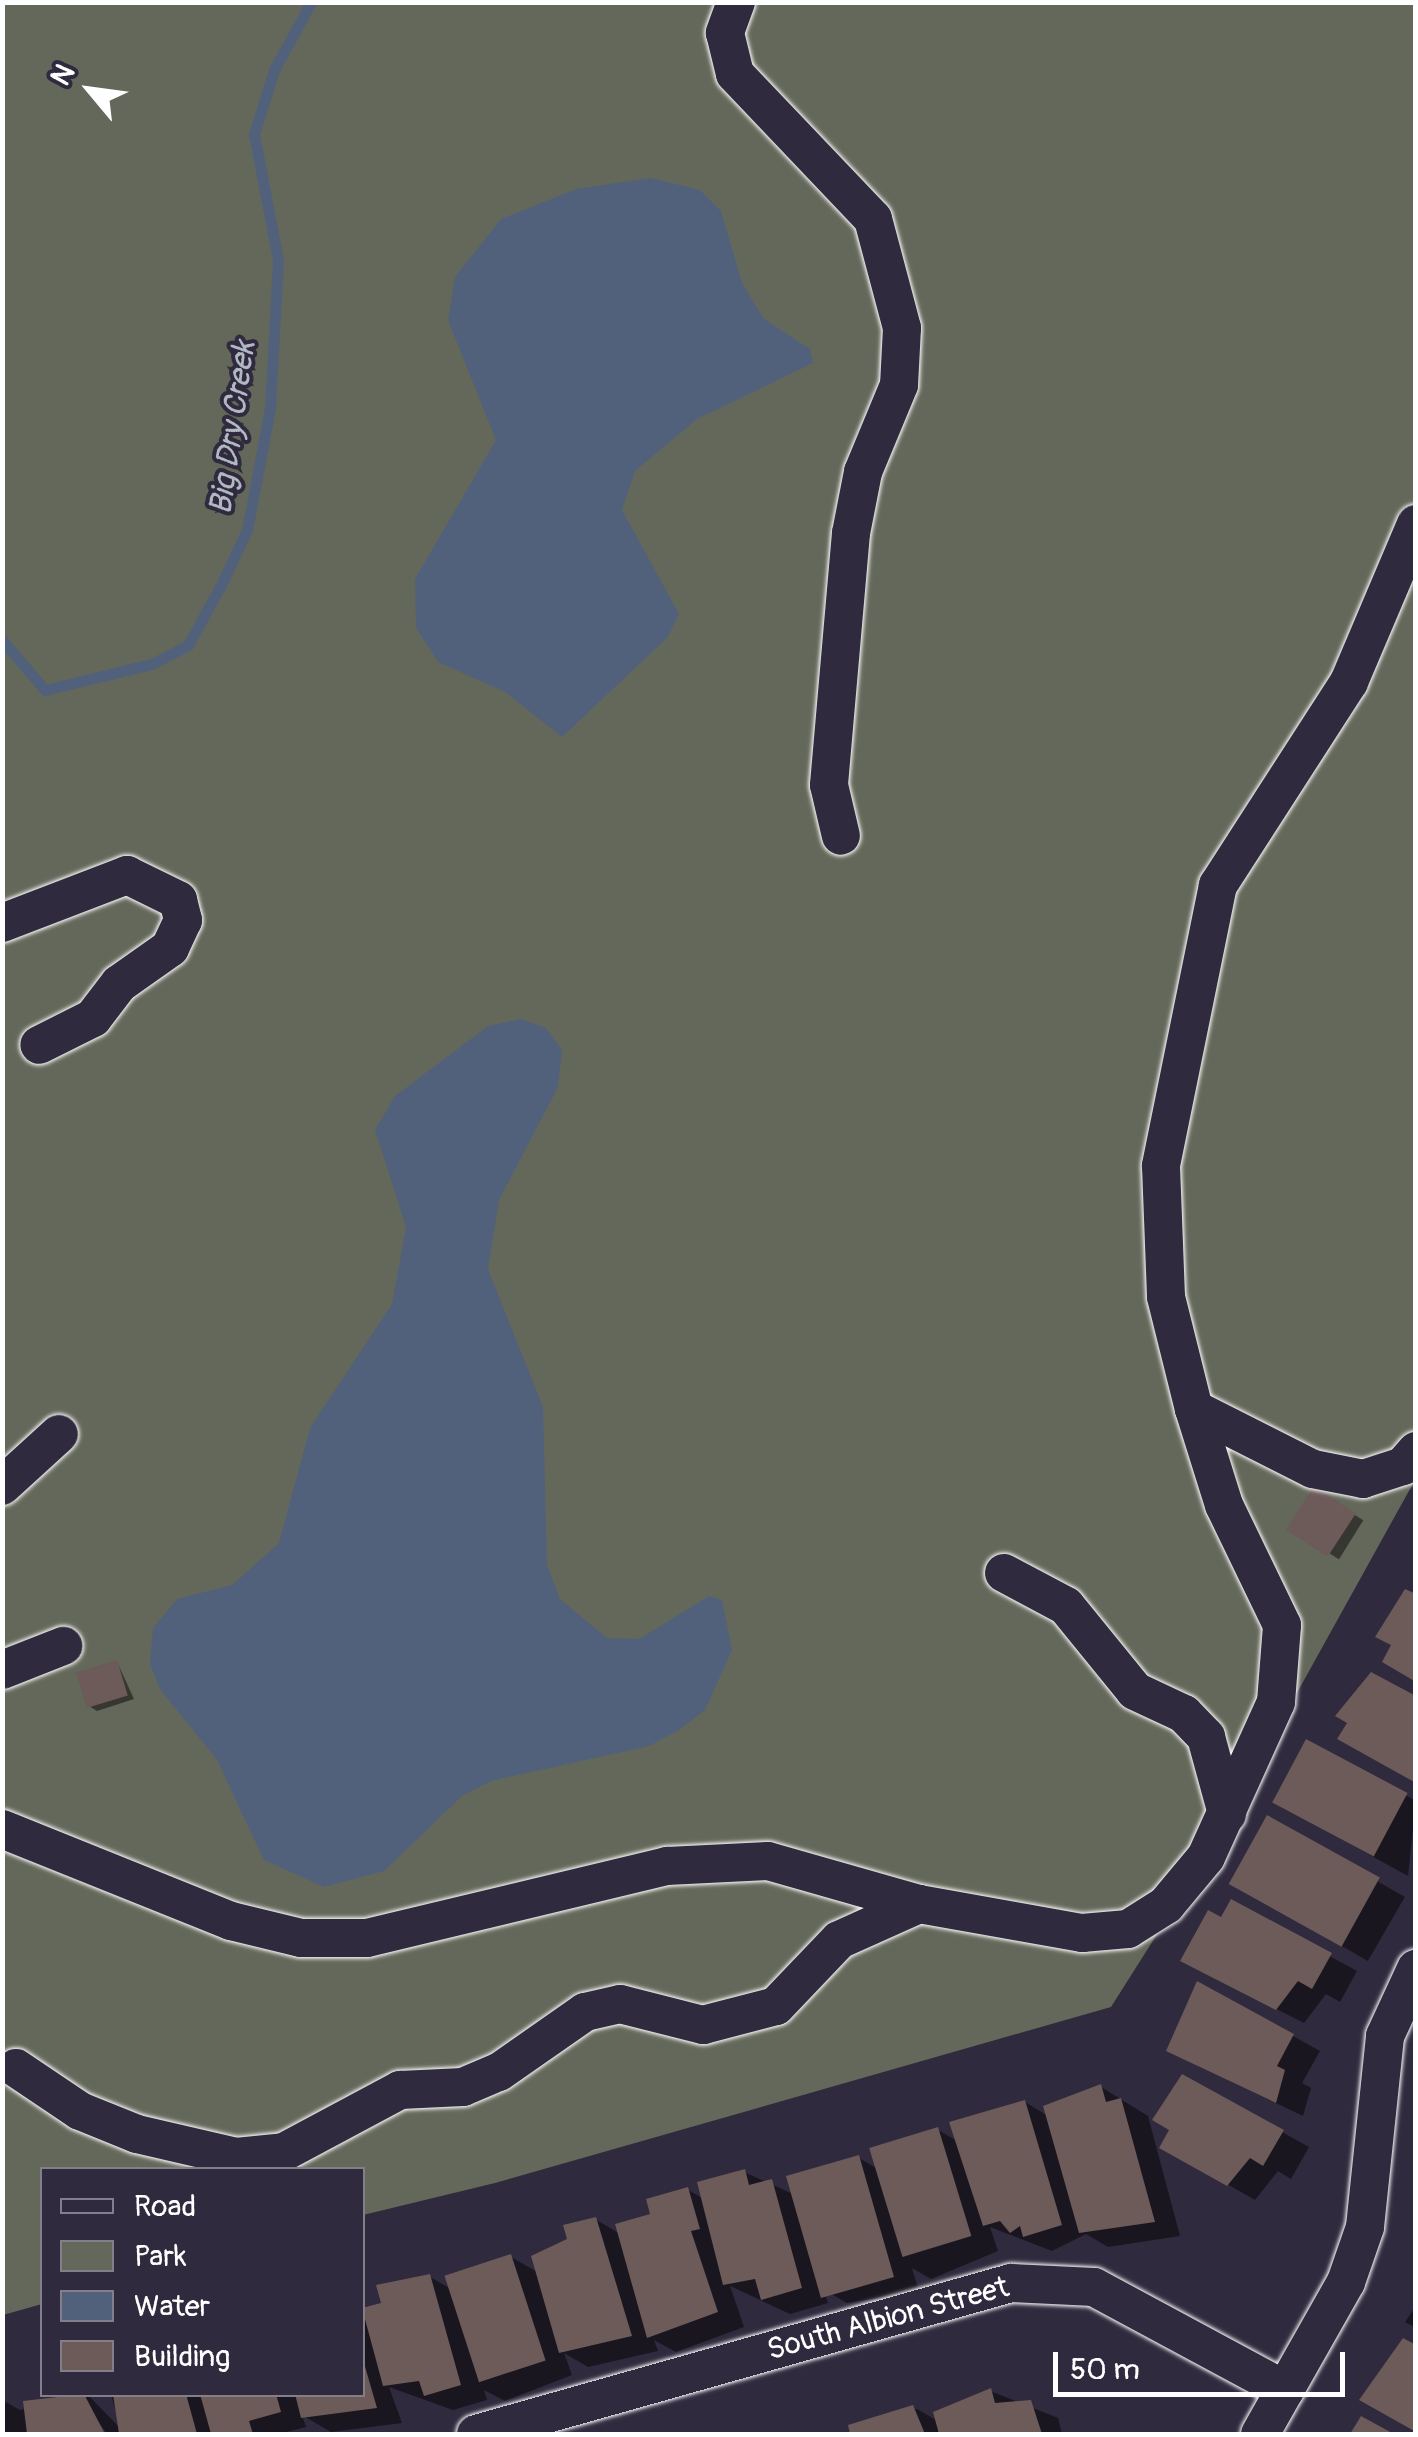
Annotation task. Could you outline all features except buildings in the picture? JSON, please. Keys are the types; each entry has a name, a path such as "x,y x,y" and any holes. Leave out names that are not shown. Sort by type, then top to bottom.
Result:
{"street":[{"path":"736,2 725,33 736,74 873,219 902,328 899,385 862,472 851,533 830,768 841,836"},
{"path":"2,1828 231,1920 301,1938 366,1938 667,1866 752,1862 919,1904 1082,1933 1128,1929 1166,1905 1227,1814 1276,1702 1282,1625 1224,1506 1166,1297 1162,1166 1202,938 1238,842 1350,682 1416,524"},
{"path":"2,923 126,874 178,900 183,920 170,948 119,984 93,1018 39,1045"},
{"path":"1194,1409 1313,1469 1363,1479 1403,1466 1416,1451"},
{"path":"2,1486 58,1434"},
{"path":"1004,1573 1066,1606 1135,1692 1184,1714 1206,1737 1227,1814"},
{"path":"2,1670 63,1646"},
{"path":"16,2068 68,2105 137,2134 236,2157 284,2152 400,2090 464,2086 499,2072 585,2012 620,2004 704,2025 776,2006 839,1940 919,1904"},
{"path":"1260,2434 1346,2282 1365,2227 1384,2036 1416,1969"},
{"name":"South Albion Street","path":"476,2434 1011,2283 1094,2287 1285,2390"}],"green space":[{"path":"2,3 1416,3 1415,1480 1206,1857 1111,2007 495,2183 365,2215 365,2167 40,2167 40,2305 3,2315"}],"water":[{"path":"650,178 700,190 721,211 742,283 764,319 810,349 813,363 697,419 635,471 622,510 679,614 668,637 562,737 505,692 438,662 416,628 415,579 496,440 448,320 455,277 501,219 576,189"},
{"path":"520,1019 546,1028 562,1050 558,1087 499,1200 488,1269 543,1407 547,1565 560,1599 607,1638 639,1639 709,1596 722,1600 732,1650 705,1710 679,1730 649,1746 491,1781 462,1796 384,1871 324,1887 264,1860 217,1760 160,1689 150,1664 153,1628 177,1599 232,1585 279,1543 310,1428 392,1304 406,1227 375,1130 395,1096 488,1026"}],"waterway":[{"name":"Big Dry Creek","path":"2,640 45,690 152,664 188,645 221,585 247,530 270,408 278,260 254,134 274,70 311,2"}]}
